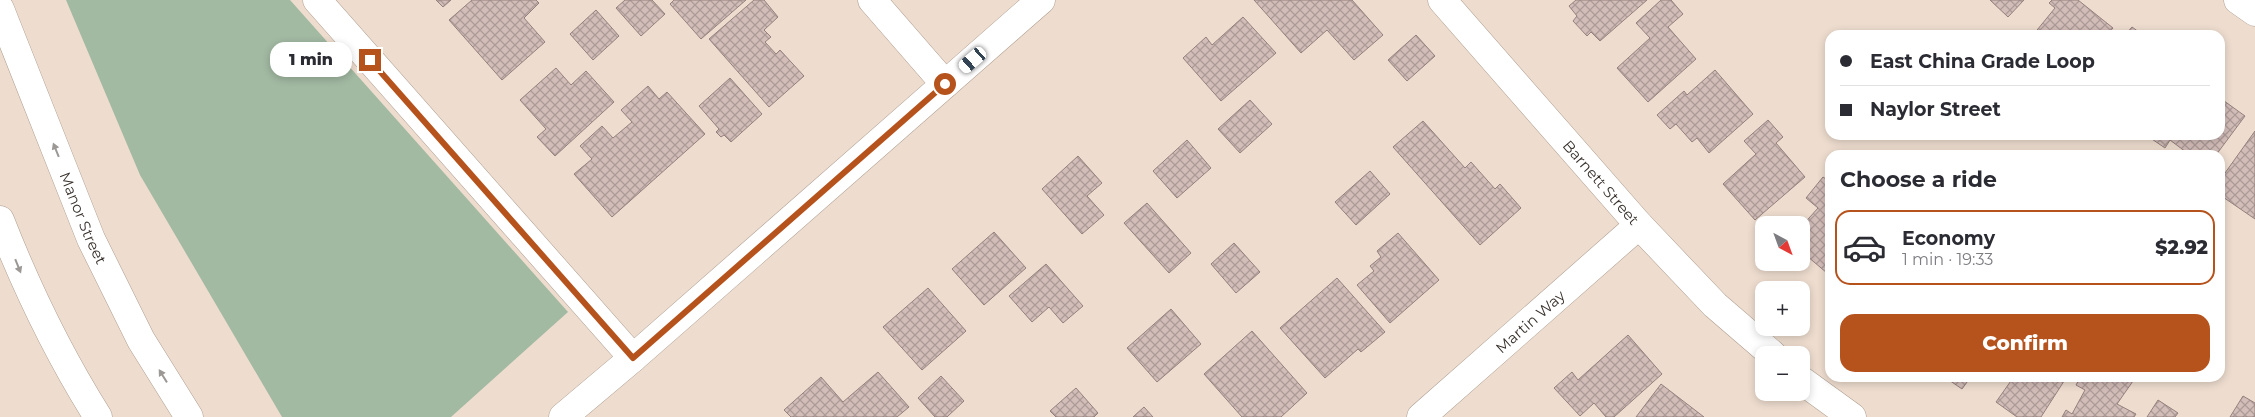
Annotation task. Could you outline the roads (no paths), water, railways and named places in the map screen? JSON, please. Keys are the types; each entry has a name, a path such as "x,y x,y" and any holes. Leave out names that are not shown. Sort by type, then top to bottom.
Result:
{"street":[{"path":"317,0 633,358"},
{"path":"872,0 945,84"},
{"path":"563,417 633,358 1041,0"},
{"name":"Barnett Street","path":"1442,0 1639,225 1715,304 1762,346"},
{"path":"2238,0 2255,12"},
{"name":"Manor Street","path":"0,9 91,239 141,340 189,417"},
{"path":"0,220 24,280 74,378 98,417"},
{"name":"Martin Way","path":"1421,417 1639,225"},
{"path":"1810,387 1852,417"}]}
